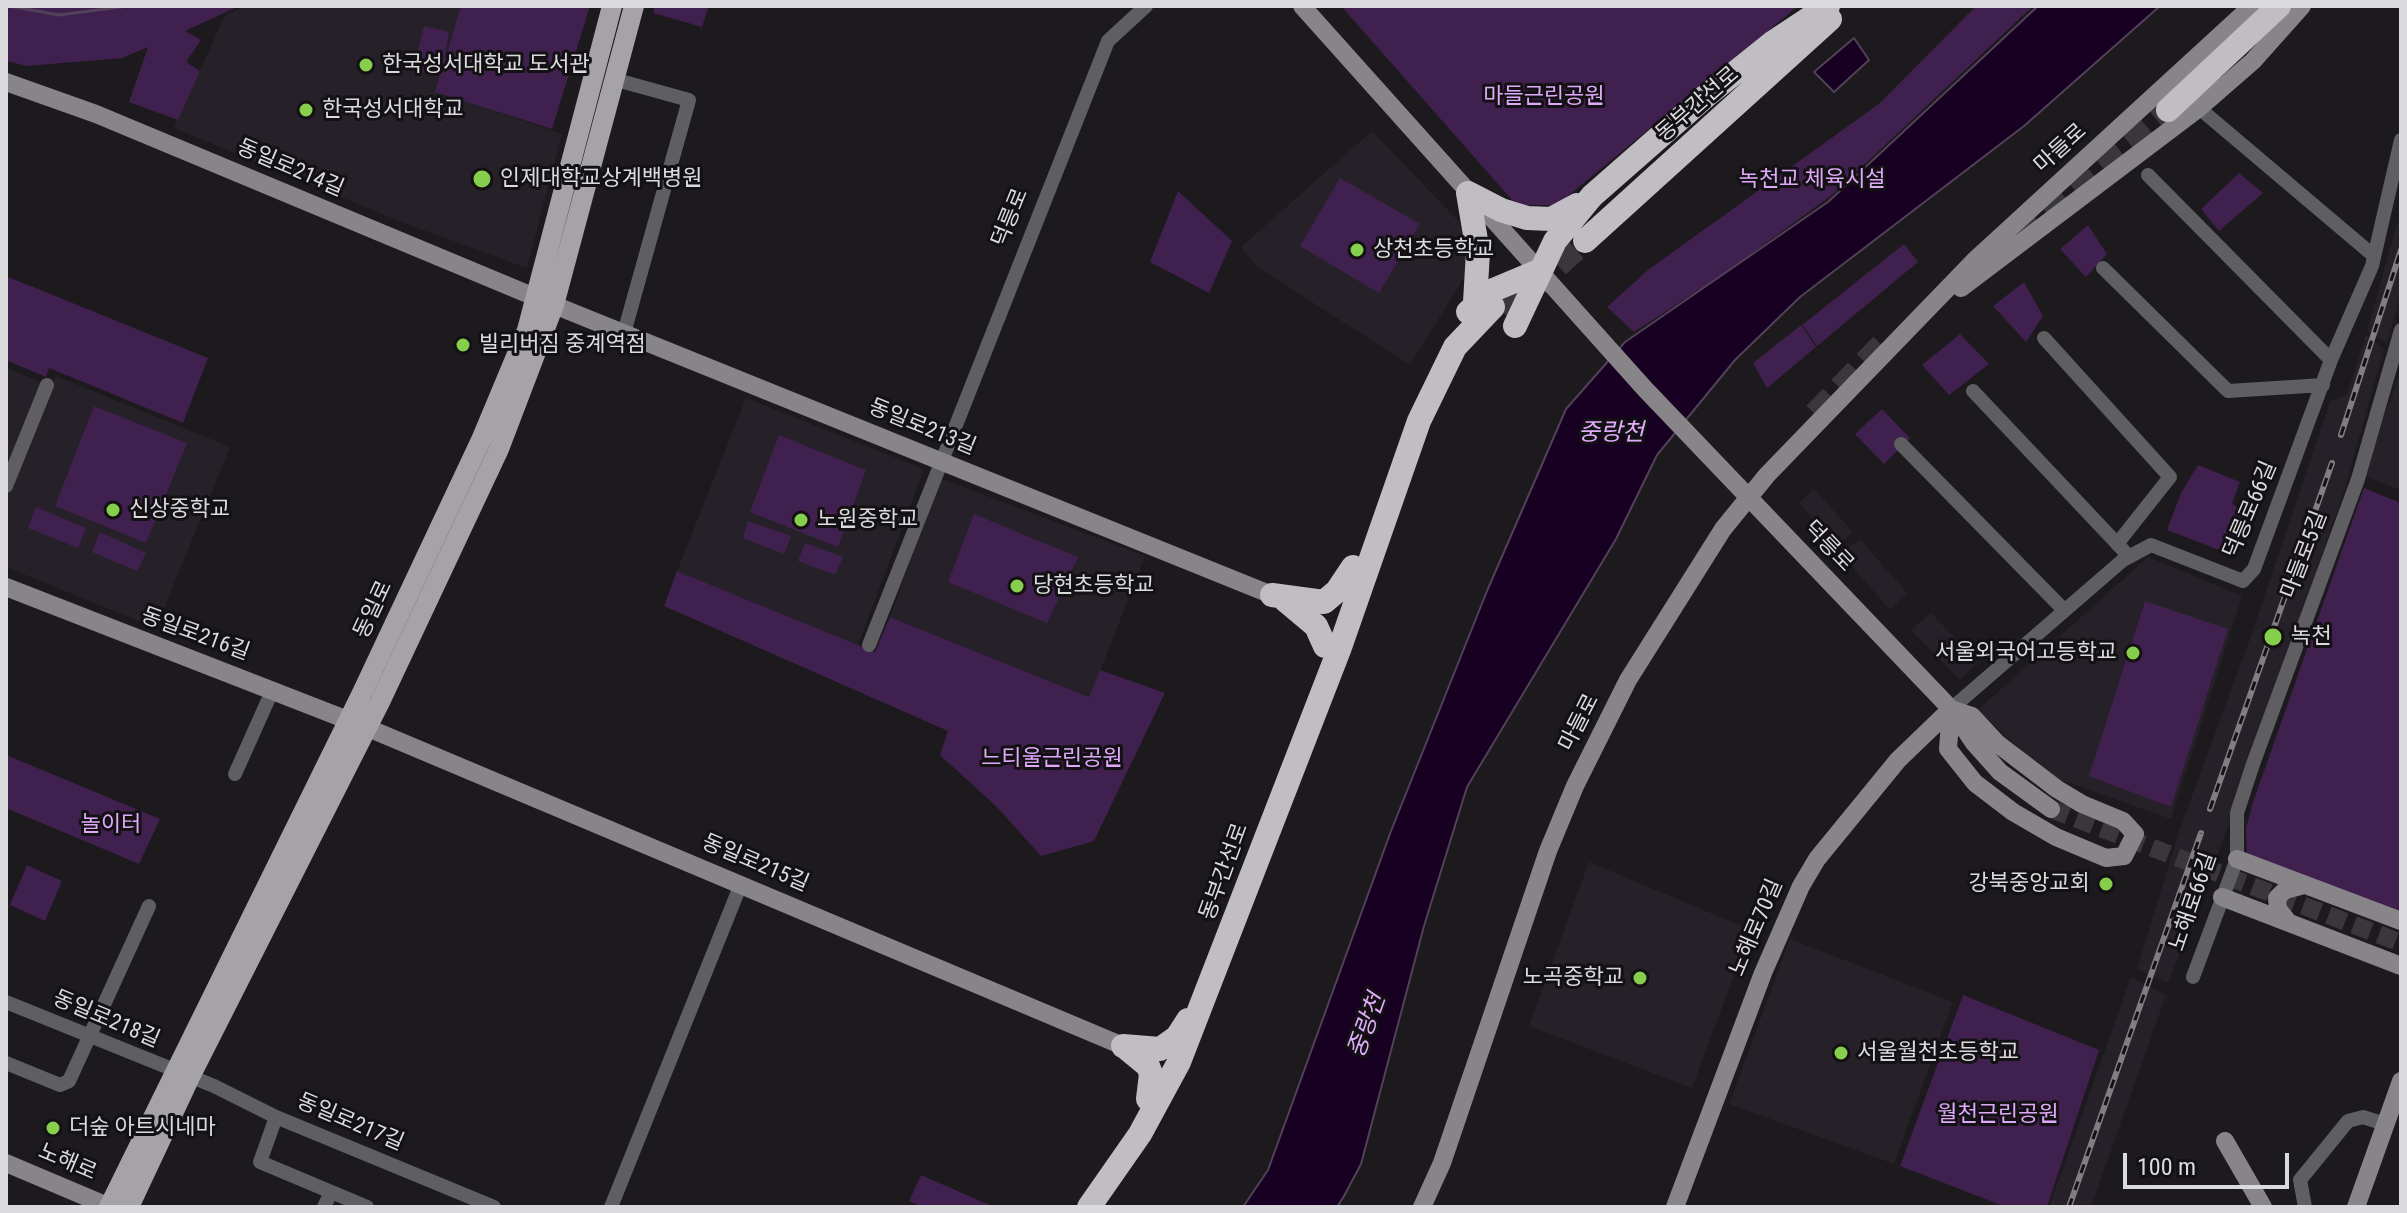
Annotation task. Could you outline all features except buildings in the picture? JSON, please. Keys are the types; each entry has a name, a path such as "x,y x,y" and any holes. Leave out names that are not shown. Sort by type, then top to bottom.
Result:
{"highway":[{"path":"1263,844 1276,784 1325,646 1360,567 1378,493 1421,385 1444,345 1497,312 1541,270 1560,233 1592,196 1706,96 1772,43 1831,6"},
{"name":"동부간선로","path":"1831,6 1581,235 1744,100 1843,6"},
{"path":"2168,110 2279,6"},
{"path":"1468,193 1501,210 1527,218 1551,219 1592,196"},
{"path":"1468,193 1478,252 1497,312"},
{"path":"1497,312 1498,287 1541,270"},
{"name":"동부간선로","path":"1379,539 1414,434 1455,347 1497,312"},
{"name":"동부간선로","path":"1089,1207 1163,1096 1209,988 1263,844 1360,567 1379,539 1443,389 1497,312"},
{"path":"1378,493 1414,434"},
{"path":"1272,595 1324,602 1360,567"},
{"path":"1272,595 1301,611 1316,626 1325,646"},
{"path":"1075,1207 1148,1099 1177,1037 1209,988"},
{"path":"1123,1046 1160,1049 1177,1037"},
{"path":"1123,1046 1148,1066 1151,1074 1148,1099"}],"main road":[{"name":"동일로","path":"129,1207 182,1074 481,440 527,330 544,301 612,6"},
{"name":"동일로","path":"109,1207 368,728 499,449 634,6"},
{"name":"덕릉로","path":"1302,6 1746,498 1951,709 1974,743 2000,772 2051,809"},
{"name":"마들로","path":"1422,1207 1451,1137 1548,851 1575,786 1635,669 1698,565 1746,498 1905,331 2011,225 2252,6"},
{"name":"마들로","path":"1905,331 2199,108 2253,61 2302,6"},
{"name":"동일로214길","path":"6,82 96,114 544,301"},
{"path":"2104,142 2096,152 2099,165 2108,170 2119,169"},
{"name":"동일로213길","path":"544,301 1272,595"},
{"name":"동일로216길","path":"6,587 368,728"},
{"path":"1951,709 1972,716 1998,744 2057,789 2082,804 2123,821 2135,834 2124,856 2106,858 2056,837 2013,812 1975,783 1948,749 1951,709"},
{"name":"노해로70길","path":"1675,1207 1763,973 1801,886 1817,859 1898,760 1951,709"},
{"name":"동일로215길","path":"368,728 1123,1046"},
{"path":"2237,850 2304,885 2401,921"},
{"path":"2289,923 2278,909 2277,898 2285,890 2304,885"},
{"path":"2222,897 2401,966"},
{"path":"2356,1207 2401,1081"},
{"path":"2225,1141 2263,1207"},
{"name":"노해로","path":"6,1163 109,1207"}],"street":[{"name":"덕릉로","path":"869,645 939,461 1108,41 1146,6"},
{"path":"613,79 689,100 624,333"},
{"path":"2199,108 2374,256"},
{"name":"덕릉로66길","path":"2128,556 2151,545 2243,581 2263,550 2331,360 2374,256 2401,140"},
{"path":"2148,175 2331,360"},
{"path":"2103,268 2228,391 2323,385"},
{"name":"마들로5길","path":"2237,850 2237,813 2358,479 2401,330"},
{"path":"2044,338 2170,477 2117,544"},
{"path":"6,486 47,385"},
{"path":"1951,709 2128,556 1973,391"},
{"path":"1901,444 2064,610"},
{"path":"235,774 273,689"},
{"name":"노해로66길","path":"2193,977 2237,850"},
{"path":"611,1207 741,884"},
{"path":"6,1063 60,1085 69,1081 149,906"},
{"name":"동일로218길","path":"6,1002 182,1074"},
{"name":"동일로217길","path":"182,1074 276,1117 494,1207"},
{"path":"276,1117 260,1162 367,1207"},
{"path":"2305,1207 2300,1180 2348,1121 2363,1117 2385,1124"},
{"path":"324,1207 331,1192"}],"shaded area":[{"name":"한국성서대학교","path":"247,6 464,6 441,93 562,134 527,268 404,223 174,128 225,15"},
{"name":"상천초등학교","path":"1372,131 1466,229 1468,271 1410,365 1256,266 1241,247"},
{"path":"2401,209 2401,294 2387,343 2367,331"},
{"path":"2366,335 2384,349 2345,488 2220,849 2168,983 2137,969 2181,826 2251,636 2330,402 2347,394"},
{"path":"6,367 42,383 6,470"},
{"path":"2401,371 2401,490 2362,475"},
{"path":"56,376 230,447 156,628 6,567 6,499"},
{"name":"노원중학교","path":"746,398 924,469 858,645 677,571"},
{"name":"당현초등학교","path":"940,478 1145,556 1090,697 890,617"},
{"path":"1814,489 1853,532 1837,546 1799,503"},
{"path":"1860,539 1907,593 1890,610 1841,553"},
{"name":"서울외국어고등학교","path":"2148,557 2242,596 2171,819 2047,775 1978,710"},
{"path":"1931,613 1978,662 1960,680 1911,630"},
{"name":"노곡중학교","path":"1589,862 1751,930 1692,1088 1529,1026"},
{"name":"서울월천초등학교","path":"1790,939 1953,1002 1894,1164 1729,1104"},
{"path":"2131,977 2166,995 2091,1207 2049,1207"}],"green space":[{"path":"6,6 239,6 185,31 201,40 186,62 200,71 178,120 129,102 148,47 122,58 27,66 6,61"},
{"path":"461,6 590,6 552,129 435,92 440,75 413,71 424,26 449,32 444,63"},
{"path":"655,6 709,6 702,27 653,13"},
{"name":"마들근린공원","path":"1341,6 1798,6 1557,205 1524,205 1512,200"},
{"name":"녹천교 체육시설","path":"1976,6 2033,6 1832,195 1722,275 1634,332 1607,307 1648,270 1880,103"},
{"path":"2239,173 2263,193 2219,231 2201,209"},
{"path":"1340,178 1420,224 1379,293 1300,246"},
{"path":"1178,191 1232,241 1209,293 1150,262"},
{"path":"2088,225 2107,254 2086,277 2060,249"},
{"path":"1904,244 1918,262 1817,346 1802,325"},
{"path":"6,276 208,358 183,423 49,368 46,377 6,360"},
{"path":"2024,282 2043,316 2026,342 1993,306"},
{"path":"1801,325 1816,347 1767,388 1753,363"},
{"path":"1960,334 1989,364 1949,395 1922,365"},
{"path":"94,406 187,443 146,543 55,506"},
{"path":"1882,409 1910,438 1884,464 1855,434"},
{"path":"779,435 866,470 838,547 750,512"},
{"path":"2198,465 2240,482 2232,504 2249,513 2232,555 2167,530 2181,493"},
{"path":"2364,488 2401,503 2401,917 2247,856 2246,828 2253,802"},
{"path":"36,507 86,528 78,548 28,528"},
{"path":"974,514 1078,557 1047,623 948,582"},
{"path":"748,521 791,536 784,554 743,538"},
{"path":"100,532 146,553 137,571 92,552"},
{"path":"805,543 843,557 835,575 798,561"},
{"name":"느티울근린공원","path":"677,571 875,652 890,617 1089,697 1100,670 1165,693 1094,841 1041,856 997,807 940,755 948,731 664,606"},
{"path":"2145,601 2228,629 2171,807 2089,776"},
{"name":"놀이터","path":"6,755 160,819 139,864 6,808"},
{"path":"27,865 62,881 45,921 10,905"},
{"name":"월천근린공원","path":"1963,995 2099,1050 2047,1207 2006,1207 1900,1166"},
{"path":"921,1175 992,1206 923,1207 909,1201"}],"water":[{"name":"중랑천","path":"2038,6 2160,6 2024,126 1800,297 1735,360 1657,455 1616,539 1467,787 1424,926 1361,1164 1344,1196 1337,1207 1243,1207 1268,1170 1391,831 1487,591 1566,409 1625,342 1828,202"},
{"path":"1854,38 1869,60 1834,92 1814,72"}],"waterway":[{"path":"9,6 59,15 128,6"}],"tunnel":[{"path":"1989,256 2168,110"},
{"path":"1504,313 1585,241"},
{"path":"1815,414 1884,343"},
{"path":"2051,809 2401,943"}],"railway":[{"path":"2341,435 2401,250"},
{"path":"2210,809 2332,463"},
{"path":"2069,1207 2201,833"}],"place":[{"name":"한국성서대학교 도서관","path":"366,65"},
{"name":"한국성서대학교","path":"306,110"},
{"name":"인제대학교상계백병원","path":"482,179"},
{"name":"상천초등학교","path":"1357,250"},
{"name":"빌리버짐 중계역점","path":"463,345"},
{"name":"신상중학교","path":"113,510"},
{"name":"노원중학교","path":"801,520"},
{"name":"당현초등학교","path":"1017,586"},
{"name":"녹천","path":"2273,637"},
{"name":"서울외국어고등학교","path":"2133,653"},
{"name":"강북중앙교회","path":"2106,884"},
{"name":"노곡중학교","path":"1640,978"},
{"name":"서울월천초등학교","path":"1841,1053"},
{"name":"더숲 아트시네마","path":"53,1128"}]}
